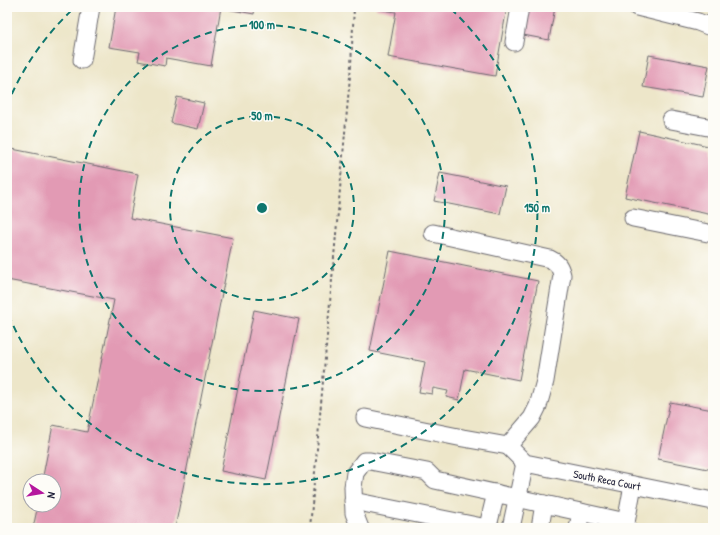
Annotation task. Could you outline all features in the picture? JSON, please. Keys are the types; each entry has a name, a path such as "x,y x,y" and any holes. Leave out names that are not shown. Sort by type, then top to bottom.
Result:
{"street":[{"path":"82,60 91,7"},
{"path":"514,42 520,7"},
{"path":"637,7 698,22 708,26 713,22"},
{"path":"671,120 713,128"},
{"path":"633,218 713,234"},
{"path":"433,233 550,259 560,268 562,275 545,381 538,406 532,418 508,446"},
{"path":"365,418 508,446 525,463 511,528"},
{"path":"360,528 354,513 353,487 355,473 364,461 427,472 435,480 544,504 580,520 625,525 633,485"},
{"name":"South Reca Court","path":"525,463 713,501"},
{"path":"353,501 487,527 496,493"},
{"path":"540,528 544,504"}],"path":[{"path":"310,528 351,65 354,7"}],"building":[{"path":"116,7 221,7 211,66 166,58 165,66 138,61 140,52 109,47"},
{"path":"255,7 254,14 221,8"},
{"path":"313,7 312,11 294,8"},
{"path":"376,7 507,7 495,76 388,57 396,12 376,9"},
{"path":"523,7 555,7 549,40 518,34"},
{"path":"649,55 709,66 703,97 643,87"},
{"path":"177,97 204,103 198,129 171,123"},
{"path":"639,131 713,147 713,215 625,197"},
{"path":"7,148 138,174 130,218 233,238 175,528 33,528 36,513 62,513 62,473 44,473 53,425 87,432 114,300 7,280"},
{"path":"440,173 506,186 500,214 434,201"},
{"path":"390,251 538,281 519,380 465,369 459,400 446,397 448,391 433,388 432,394 419,392 425,362 370,351"},
{"path":"254,310 299,319 266,480 221,471"},
{"path":"670,402 713,410 713,470 658,459"}]}
